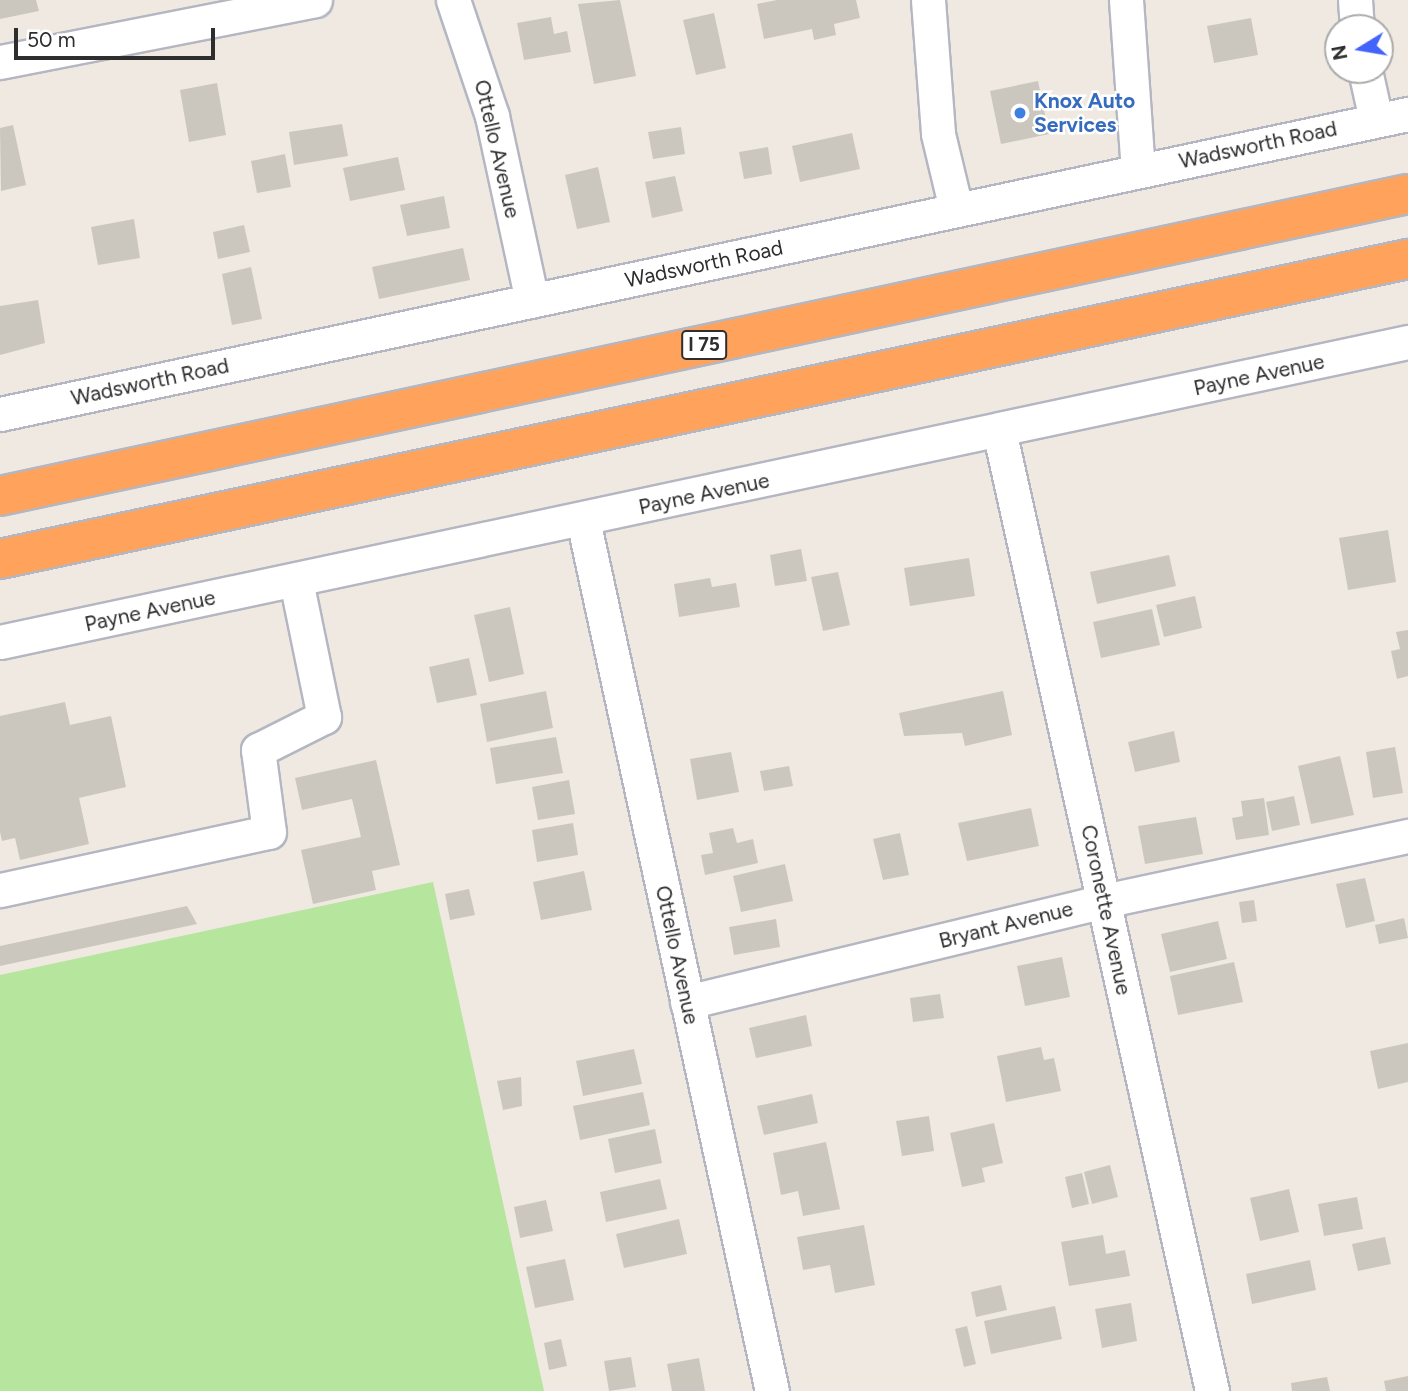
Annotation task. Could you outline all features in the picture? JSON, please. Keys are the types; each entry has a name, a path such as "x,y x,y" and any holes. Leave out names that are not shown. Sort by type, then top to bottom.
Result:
{"highway":[{"name":"I 75","path":"0,496 1408,194"},
{"path":"0,559 1408,259"}],"street":[{"path":"0,62 315,0"},
{"name":"Ottello Avenue","path":"453,0 492,116 532,301"},
{"path":"928,0 938,134 956,209"},
{"path":"1126,0 1138,170"},
{"path":"1368,84 1376,120"},
{"name":"Wadsworth Road","path":"0,414 1408,114"},
{"name":"Payne Avenue","path":"0,642 583,520 1408,342"},
{"name":"Coronette Avenue","path":"999,430 1213,1391"},
{"name":"Ottello Avenue","path":"583,520 772,1391"},
{"path":"0,890 269,832 258,750 324,717 296,580"},
{"name":"Bryant Avenue","path":"687,1002 1104,901 1408,836"}],"green space":[{"path":"433,882 544,1391 0,1391 0,975"}],"building":[{"path":"0,0 36,0 39,11 0,19"},
{"path":"620,0 636,76 594,84 578,4"},
{"path":"777,0 856,0 860,18 834,24 836,35 814,40 812,29 764,39 757,4"},
{"path":"714,13 726,68 696,75 683,20"},
{"path":"551,17 554,34 567,31 571,52 524,60 517,23"},
{"path":"1251,18 1258,55 1214,63 1207,26"},
{"name":"Knox Auto Services","path":"1038,81 1049,134 1001,144 990,91"},
{"path":"217,83 226,135 189,142 180,90"},
{"path":"342,124 348,156 294,165 289,132"},
{"path":"13,125 26,185 1,191 0,128"},
{"path":"681,127 685,154 653,159 648,132"},
{"path":"852,133 860,169 800,182 792,146"},
{"path":"768,147 772,174 744,179 739,152"},
{"path":"285,154 291,187 257,193 251,161"},
{"path":"398,157 405,190 350,201 343,168"},
{"path":"598,167 610,222 577,229 565,175"},
{"path":"675,176 683,211 652,218 645,182"},
{"path":"444,196 450,228 407,236 400,205"},
{"path":"134,219 140,258 98,265 91,227"},
{"path":"244,225 250,252 218,259 213,232"},
{"path":"463,248 470,280 379,299 372,267"},
{"path":"251,267 262,319 232,325 222,274"},
{"path":"38,300 45,343 0,355 0,306"},
{"path":"1388,530 1396,582 1348,590 1339,538"},
{"path":"801,549 807,581 775,586 770,555"},
{"path":"1169,555 1176,586 1097,604 1090,572"},
{"path":"969,558 975,596 910,606 904,568"},
{"path":"838,572 850,625 823,631 811,577"},
{"path":"710,578 712,587 736,583 740,607 679,617 674,584"},
{"path":"1195,596 1202,628 1164,637 1156,605"},
{"path":"510,607 524,674 489,682 474,615"},
{"path":"1152,609 1160,645 1101,658 1093,622"},
{"path":"1408,630 1408,676 1397,679 1391,651 1400,649 1396,632"},
{"path":"469,658 477,695 437,703 429,667"},
{"path":"546,691 553,728 487,742 480,704"},
{"path":"1003,691 1012,735 965,746 962,733 904,736 899,713"},
{"path":"65,702 70,725 111,716 126,787 79,798 89,844 20,860 15,838 2,841 0,832 0,716"},
{"path":"1174,731 1180,762 1135,772 1128,742"},
{"path":"556,737 563,773 496,784 490,748"},
{"path":"1395,747 1403,793 1373,798 1366,752"},
{"path":"731,752 739,792 697,800 690,759"},
{"path":"1340,756 1354,815 1311,824 1298,766"},
{"path":"376,760 400,865 372,871 376,890 313,904 301,850 361,837 352,799 302,810 295,778"},
{"path":"789,766 793,786 764,791 760,771"},
{"path":"569,780 575,814 538,820 532,787"},
{"path":"1294,796 1300,825 1272,831 1266,802"},
{"path":"1264,798 1269,835 1236,840 1232,818 1243,816 1241,801"},
{"path":"1031,808 1039,846 967,861 958,823"},
{"path":"1196,817 1203,854 1145,864 1138,826"},
{"path":"573,823 578,855 537,862 532,830"},
{"path":"733,828 737,843 753,839 758,863 705,875 701,855 713,853 709,833"},
{"path":"900,833 909,875 883,880 873,839"},
{"path":"785,864 793,901 741,912 733,876"},
{"path":"584,871 592,910 541,920 533,882"},
{"path":"1365,878 1375,921 1346,928 1336,884"},
{"path":"469,889 475,915 450,920 445,894"},
{"path":"1254,900 1257,921 1242,923 1239,902"},
{"path":"187,906 197,924 0,966 0,946"},
{"path":"1404,918 1408,938 1379,944 1375,925"},
{"path":"776,919 780,947 734,955 729,927"},
{"path":"1218,921 1227,959 1170,972 1161,934"},
{"path":"1062,957 1070,997 1025,1006 1017,966"},
{"path":"1234,962 1243,1002 1178,1015 1170,976"},
{"path":"940,994 944,1018 913,1022 910,998"},
{"path":"806,1015 812,1046 756,1058 749,1028"},
{"path":"1408,1043 1408,1082 1378,1089 1370,1051"},
{"path":"1041,1047 1044,1060 1054,1058 1061,1091 1006,1102 997,1056"},
{"path":"634,1049 642,1084 583,1096 576,1061"},
{"path":"521,1077 522,1106 503,1110 497,1081"},
{"path":"643,1092 650,1125 580,1140 573,1106"},
{"path":"812,1094 818,1123 764,1135 757,1106"},
{"path":"929,1116 934,1151 902,1156 896,1121"},
{"path":"994,1123 1003,1163 982,1168 985,1182 962,1187 950,1133"},
{"path":"655,1129 662,1163 615,1173 608,1139"},
{"path":"826,1142 840,1209 803,1216 798,1191 781,1195 773,1153"},
{"path":"1110,1165 1118,1197 1092,1204 1084,1172"},
{"path":"1082,1173 1089,1204 1072,1208 1065,1177"},
{"path":"660,1179 667,1209 606,1222 600,1192"},
{"path":"1289,1189 1299,1232 1260,1241 1250,1198"},
{"path":"1357,1197 1363,1229 1324,1236 1318,1204"},
{"path":"546,1200 553,1231 520,1238 514,1207"},
{"path":"679,1219 687,1254 624,1268 616,1234"},
{"path":"864,1225 875,1285 835,1293 830,1265 803,1270 797,1237"},
{"path":"1103,1235 1106,1254 1125,1250 1130,1276 1069,1286 1061,1242"},
{"path":"1385,1237 1391,1264 1358,1271 1352,1244"},
{"path":"565,1259 574,1300 535,1308 526,1267"},
{"path":"1310,1260 1316,1290 1252,1304 1246,1274"},
{"path":"1001,1285 1007,1310 976,1317 971,1292"},
{"path":"1131,1303 1137,1341 1102,1348 1095,1309"},
{"path":"1055,1306 1062,1339 991,1354 984,1321"},
{"path":"967,1326 976,1364 964,1367 955,1329"},
{"path":"561,1339 567,1366 549,1370 544,1343"},
{"path":"631,1357 636,1387 609,1391 604,1361"},
{"path":"699,1358 705,1391 672,1391 667,1364"},
{"path":"1408,1376 1408,1391 1386,1391 1384,1381"},
{"path":"1327,1377 1330,1391 1292,1391 1291,1383"}],"place":[{"name":"Knox Auto Services","path":"1020,113"}]}
